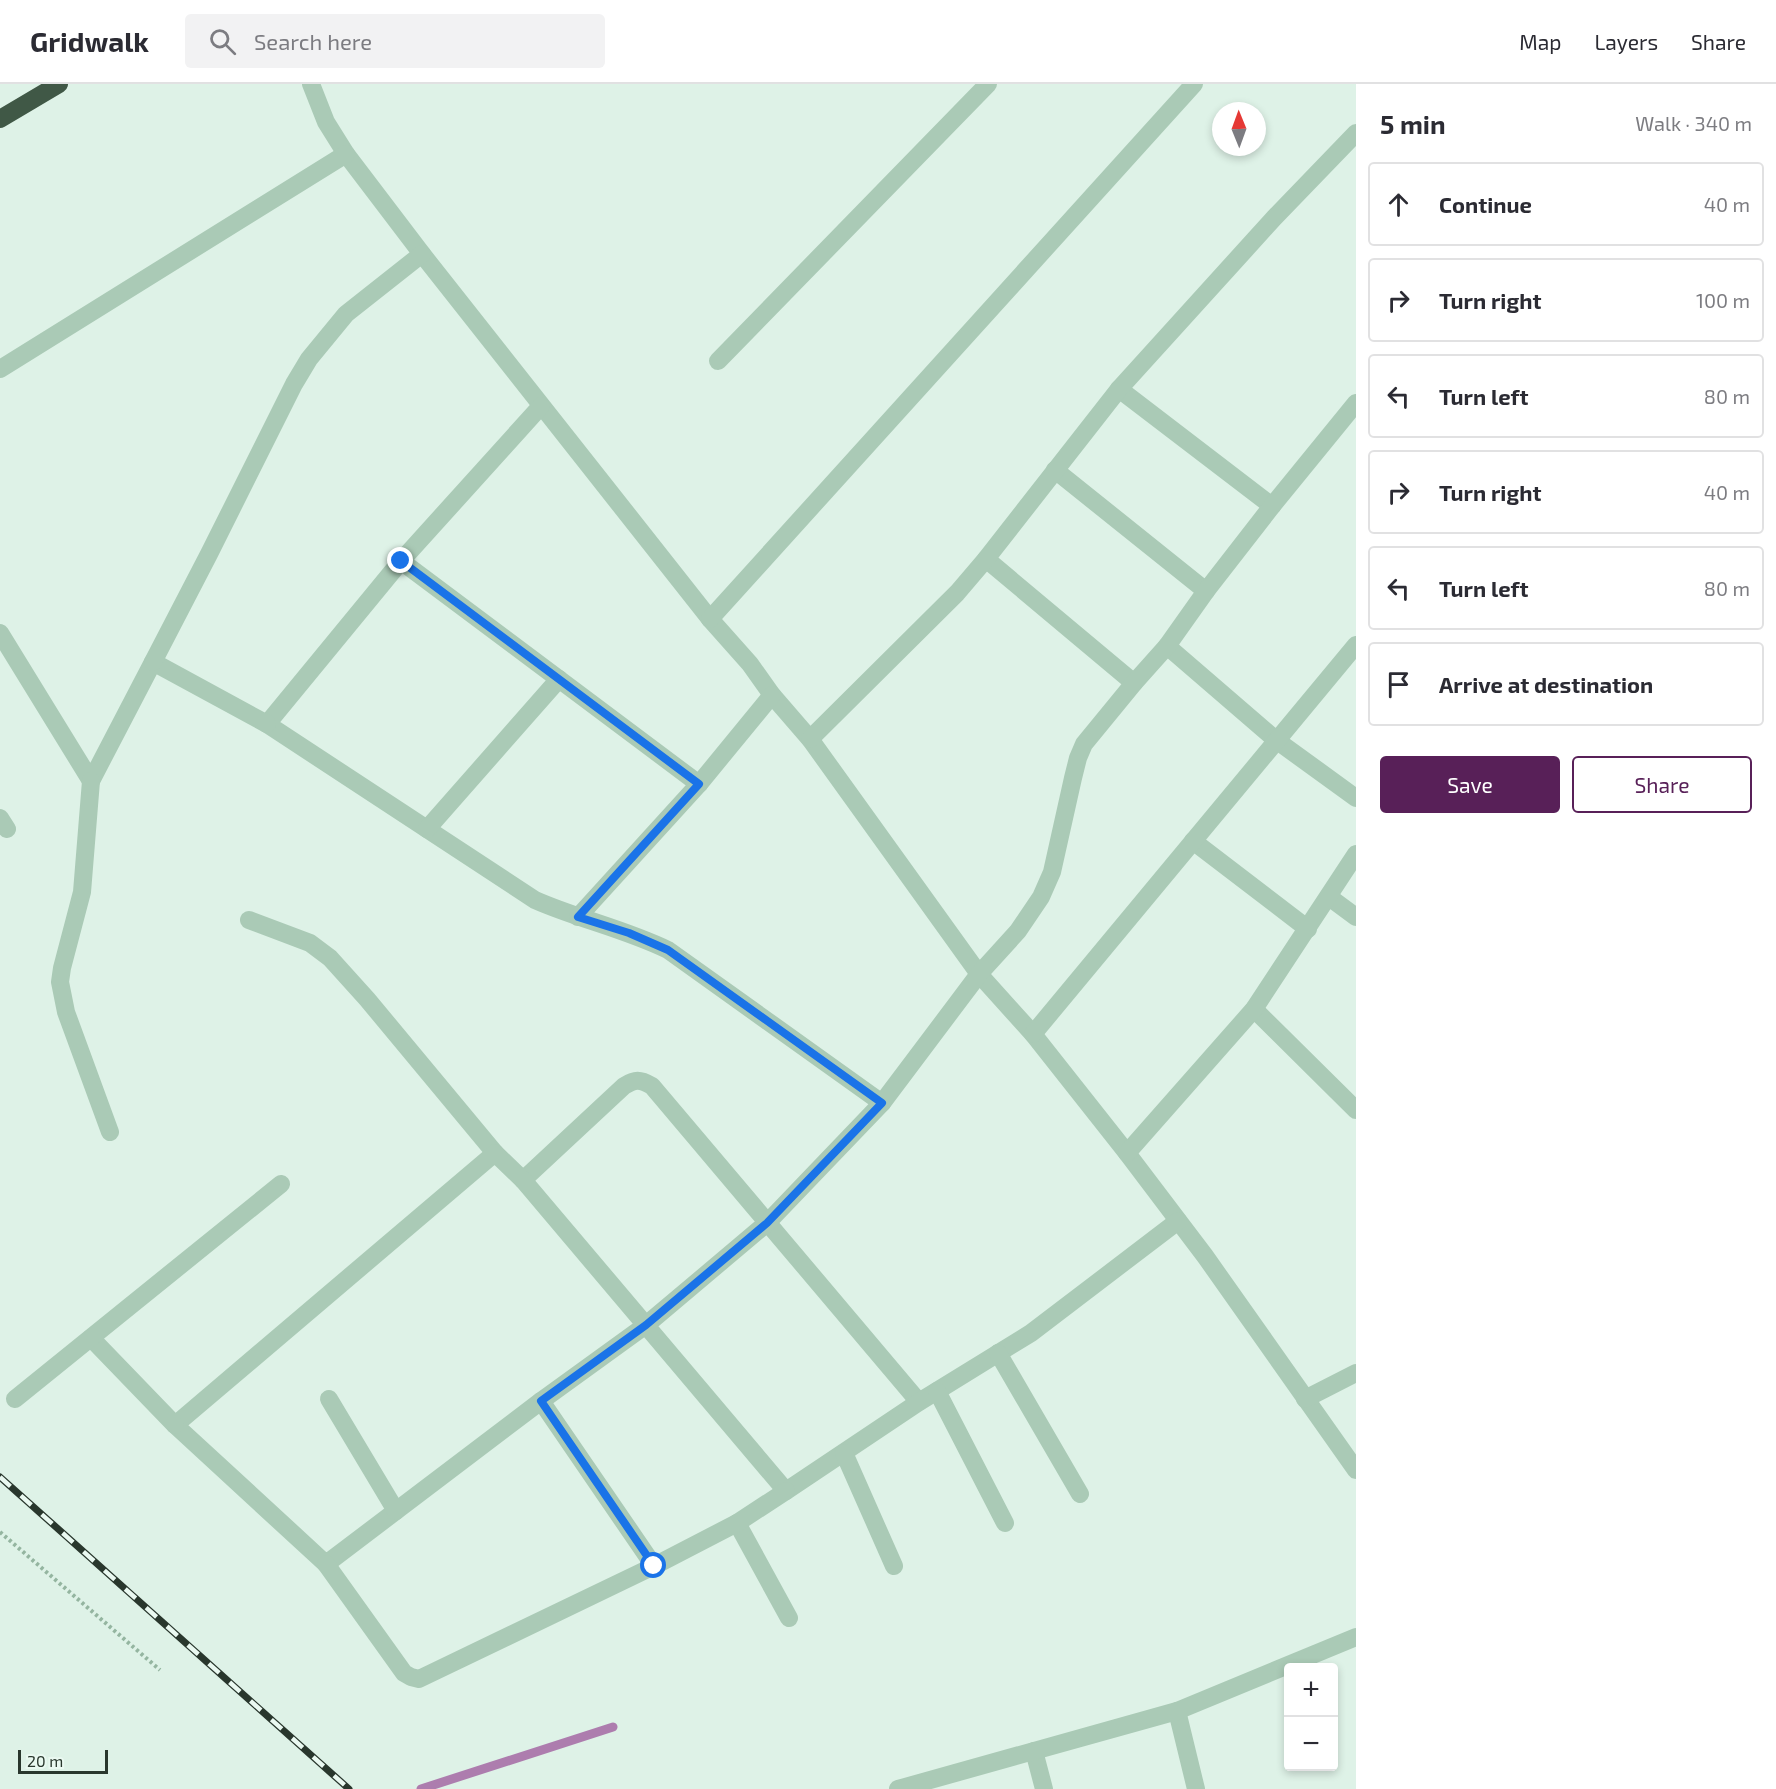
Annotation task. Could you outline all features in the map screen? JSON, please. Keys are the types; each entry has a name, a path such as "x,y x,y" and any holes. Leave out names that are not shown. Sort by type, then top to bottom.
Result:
{"highway":[{"path":"0,119 59,84"}],"street":[{"path":"311,84 326,123 346,154 710,620 750,664 772,695 810,739 979,974 1033,1034 1178,1221 1356,1470"},
{"path":"718,361 988,84"},
{"path":"710,620 1194,84"},
{"path":"810,739 957,592 986,559 1119,389 1274,218 1356,133"},
{"path":"0,369 346,154"},
{"path":"110,1132 66,1012 60,982 82,892 91,781 294,384 309,359 346,314 422,254"},
{"path":"1119,389 1272,506"},
{"path":"326,1564 541,1401 646,1325 767,1223 882,1103 979,974 1018,931 1041,897 1052,872 1073,778 1084,744 1167,646 1272,506 1356,403"},
{"path":"267,724 401,561 541,406"},
{"path":"1055,470 1206,591"},
{"path":"986,559 1134,683"},
{"path":"401,561 699,784"},
{"path":"0,633 91,781"},
{"path":"1033,1034 1356,645"},
{"path":"1167,646 1276,740 1356,798"},
{"path":"153,662 267,724 535,900 629,933 668,950 882,1103"},
{"path":"427,829 559,679"},
{"path":"578,917 699,784 772,695"},
{"path":"1193,841 1308,929"},
{"path":"1127,1153 1254,1009 1356,854"},
{"path":"1329,897 1356,917"},
{"path":"249,920 310,943 330,958 495,1153 523,1180 786,1491"},
{"path":"1254,1009 1356,1110"},
{"path":"523,1180 624,1086 633,1080 641,1080 651,1086 920,1402"},
{"path":"175,1425 495,1153"},
{"path":"15,1399 281,1184"},
{"path":"91,1338 175,1425 326,1564 404,1673 419,1679 654,1566 737,1523 920,1402 1030,1333 1178,1221"},
{"path":"998,1353 1080,1494"},
{"path":"1305,1399 1356,1373"},
{"path":"937,1391 1005,1523"},
{"path":"329,1399 396,1511"},
{"path":"541,1401 654,1566"},
{"path":"844,1453 894,1566"},
{"path":"737,1523 789,1618"},
{"path":"898,1789 1177,1711 1356,1637"},
{"path":"1177,1711 1196,1789"},
{"path":"1034,1751 1044,1789"}],"path":[{"path":"0,1532 160,1670"}],"waterway":[{"path":"421,1789 613,1727"}],"railway":[{"path":"0,1477 349,1789"}],"route":[{"path":"401,561 699,784 578,917 629,933 668,950 882,1103 767,1223 646,1325 541,1401 654,1566"}]}
